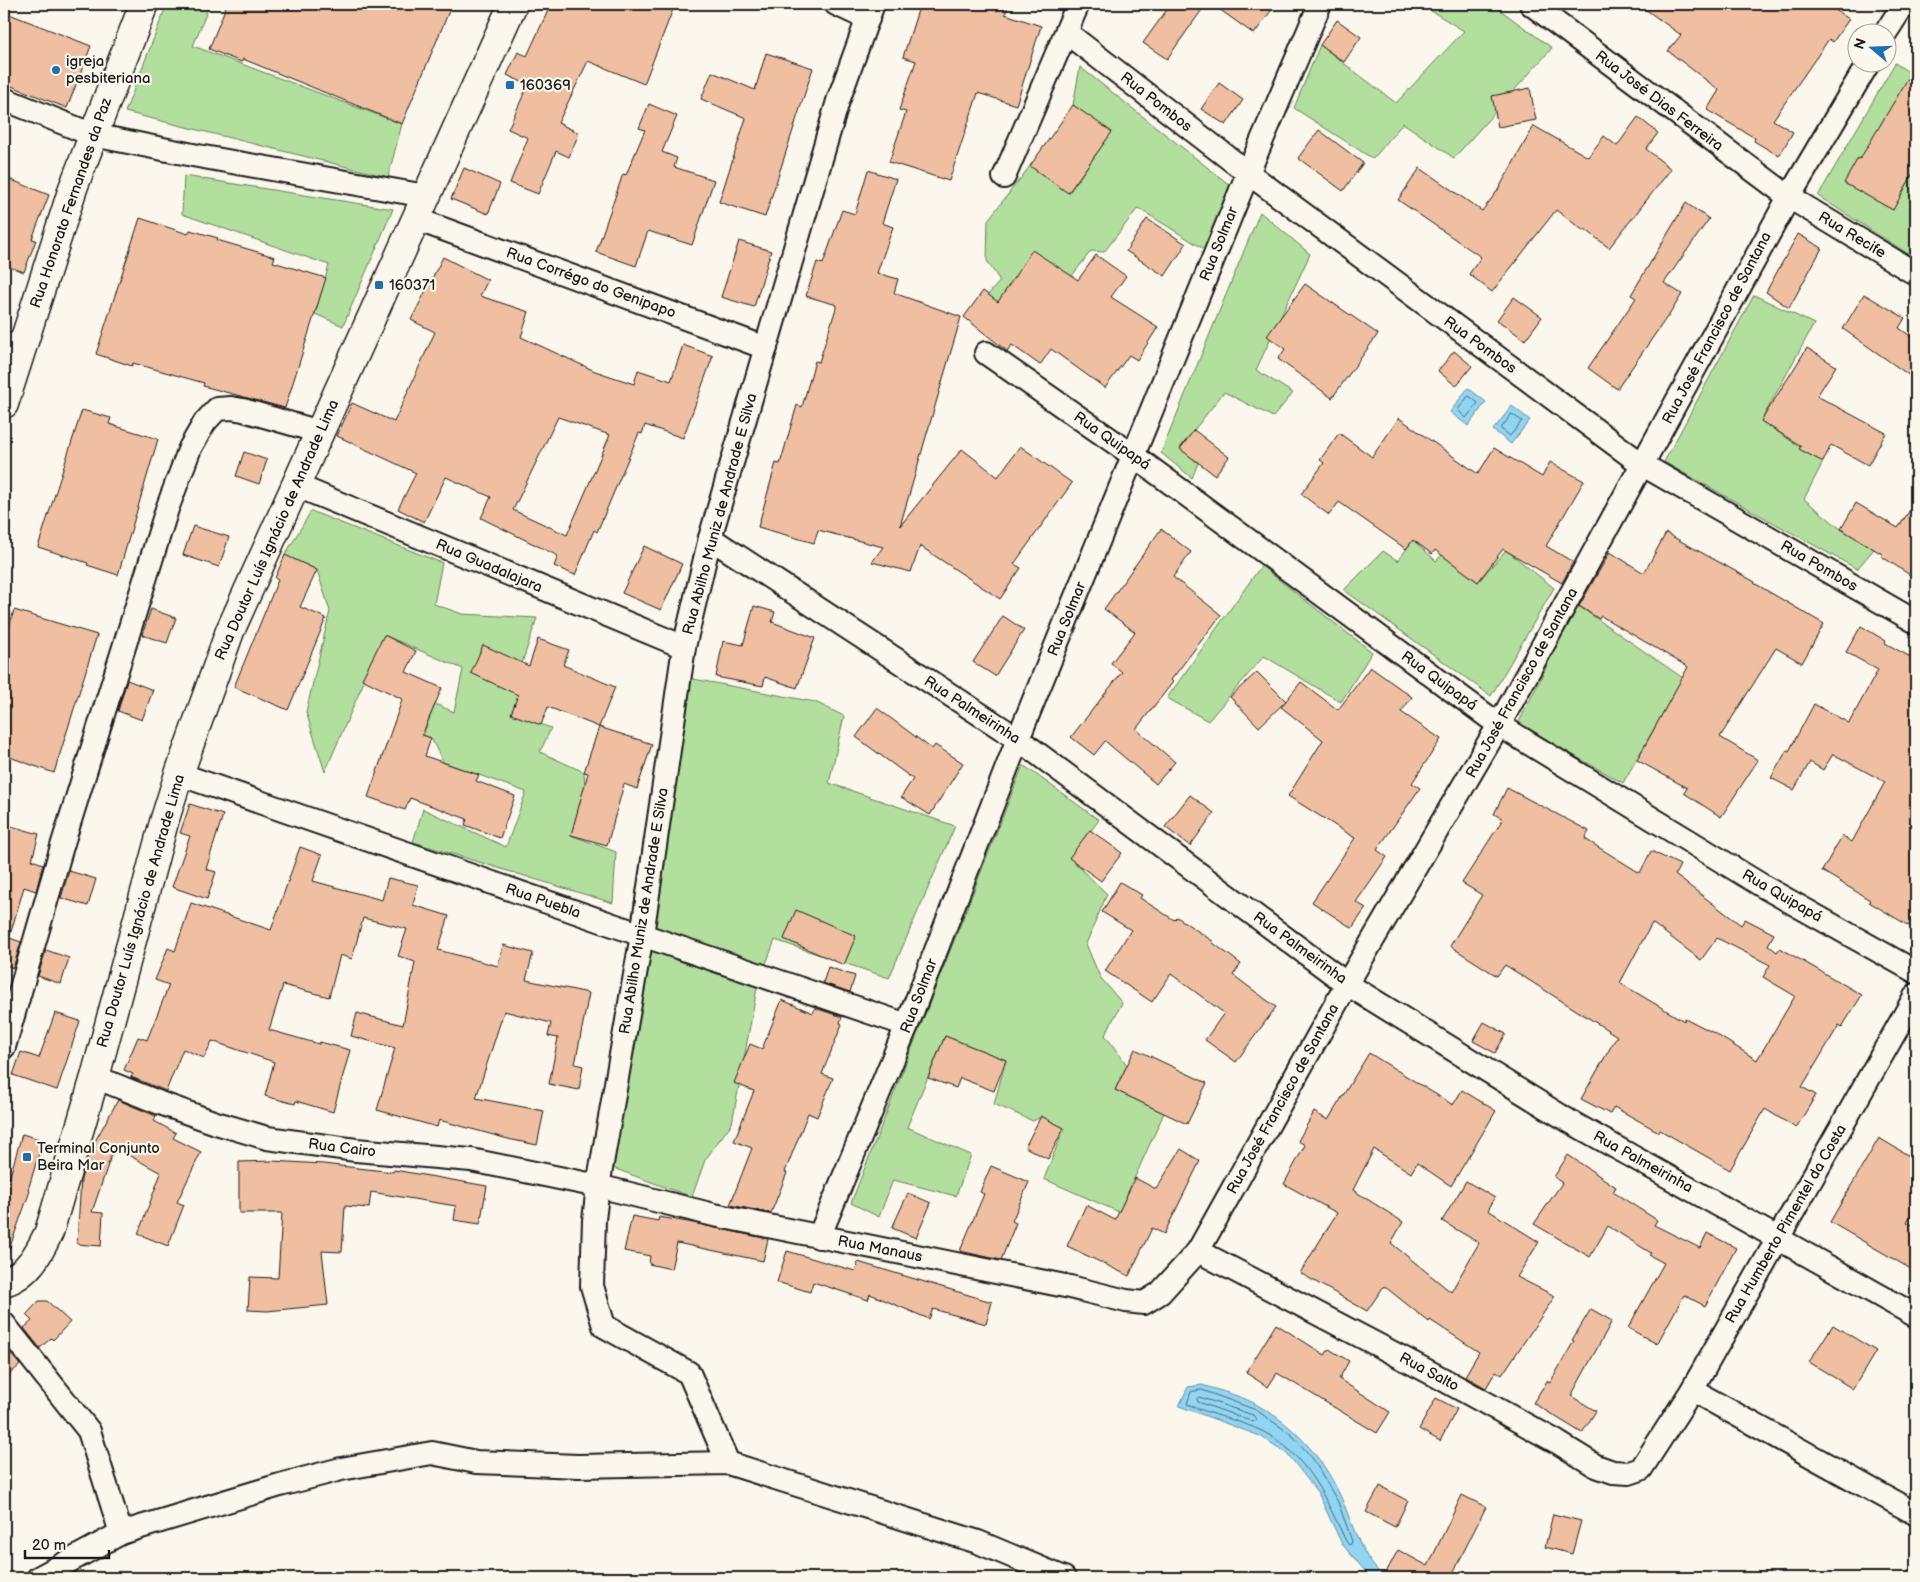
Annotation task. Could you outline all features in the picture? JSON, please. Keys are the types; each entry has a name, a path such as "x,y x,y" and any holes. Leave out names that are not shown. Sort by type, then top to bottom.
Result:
{"main road":[{"name":"Rua Honorato Fernandes da Paz","path":"4,404 13,342 144,4"},
{"name":"Rua Doutor Luís Ignácio de Andrade Lima","path":"4,1282 11,1280 27,1268 39,1253 49,1232 95,1077 134,927 179,774 230,631 513,4"}],"street":[{"path":"836,4 871,11"},
{"path":"1004,177 1078,4"},
{"name":"Rua Solmar","path":"819,1237 908,1025 1018,740 1248,173 1320,4"},
{"name":"Rua José Dias Ferreira","path":"1531,4 1789,197"},
{"path":"1892,22 1904,4"},
{"name":"Rua Abilho Muniz de Andrade E Silva","path":"728,1463 689,1373 604,1326 592,1286 594,1220 598,1186 642,935 684,647 710,538 838,101 871,11"},
{"name":"Rua Pombos","path":"1067,33 1248,173 1643,465 1916,622"},
{"name":"Rua José Francisco de Santana","path":"1160,1293 1198,1251 1347,984 1499,725 1789,197 1862,72"},
{"name":"Rua Corrégo do Genipapo","path":"4,99 93,135 198,156 421,207 766,348"},
{"name":"Rua Recife","path":"1789,197 1916,274"},
{"name":"Rua Quipapá","path":"986,353 1134,456 1499,725 1766,888 1916,972"},
{"path":"4,1047 63,843 167,509 190,448 205,422 218,409 231,408 243,410 320,432"},
{"name":"Rua Guadalajara","path":"295,485 684,647"},
{"name":"Rua Palmeirinha","path":"710,538 1018,740 1347,984 1569,1121 1916,1316"},
{"name":"Rua Puebla","path":"179,774 908,1025"},
{"name":"Rua Humberto Pimentel da Costa","path":"1654,1450 1692,1390 1916,995"},
{"name":"Rua Cairo","path":"95,1077 216,1123 267,1138 356,1150 471,1160 598,1186"},
{"name":"Rua Manaus","path":"598,1186 714,1215 970,1266 1126,1301 1144,1303 1160,1293"},
{"name":"Rua Salto","path":"1198,1251 1436,1375 1558,1442 1596,1466 1613,1472 1629,1472 1641,1469 1654,1450"},
{"path":"4,1324 89,1431 121,1533"},
{"path":"1692,1390 1916,1514"},
{"path":"38,1578 121,1533 280,1485 341,1469 432,1453 476,1462 578,1466 728,1463 978,1542 1064,1578"}],"green space":[{"path":"167,4 210,4 193,46 402,124 388,177 125,112"},
{"path":"1420,4 1492,4 1552,48 1454,158 1403,123 1373,159 1294,108 1320,45 1396,103 1464,31"},
{"path":"1898,65 1916,77 1916,259 1818,196 1890,72 1898,72"},
{"path":"1080,67 1231,186 1204,249 1138,208 1104,252 1091,251 1032,328 988,295 1000,281 987,261 988,220 1030,166 1069,193 1111,133 1073,105"},
{"path":"184,176 393,209 343,326 315,314 329,265 182,214"},
{"path":"1260,212 1310,254 1256,370 1293,393 1273,417 1224,392 1180,448 1198,463 1192,478 1161,453"},
{"path":"1754,295 1814,324 1761,421 1823,462 1804,499 1841,529 1874,549 1857,569 1664,462"},
{"path":"311,511 442,563 434,604 462,614 537,618 522,663 519,693 512,714 551,728 540,752 584,772 585,786 571,835 616,852 613,903 413,842 423,809 506,847 526,792 443,762 431,738 423,735 435,704 454,712 463,669 384,635 325,772 306,712 330,611 317,570 285,555"},
{"path":"1413,540 1436,561 1442,555 1478,582 1506,550 1554,588 1491,696 1344,590 1383,551 1398,561"},
{"path":"1261,566 1372,652 1341,702 1264,656 1208,721 1167,698"},
{"path":"1577,605 1683,678 1623,783 1518,724"},
{"path":"688,678 815,702 844,716 829,783 955,826 889,978 775,940 764,969 652,928"},
{"path":"1023,765 1099,820 1070,858 1107,894 1086,944 1100,977 1122,1003 1105,1035 1127,1065 1115,1090 1164,1113 1119,1212 1044,1179 1064,1128 1041,1117 1033,1121 994,1104 1006,1060 945,1036 907,1127 971,1155 956,1196 893,1180 879,1217 851,1203"},
{"path":"652,948 758,983 732,1123 705,1160 692,1197 613,1168"}],"water":[{"path":"1468,388 1486,402 1468,426 1450,412"},
{"path":"1512,406 1530,420 1511,444 1493,430"},
{"path":"1202,1385 1253,1402 1286,1424 1298,1435 1328,1474 1343,1502 1355,1533 1365,1552 1370,1561 1385,1578 1371,1578 1342,1544 1318,1493 1287,1453 1260,1436 1179,1406 1188,1387"}],"building":[{"path":"227,4 452,4 402,124 243,59 241,62 209,49"},
{"path":"551,4 675,4 644,84 588,61 558,123 579,133 569,157 556,151 538,194 510,183 528,138 508,129 528,85 507,75 518,52 527,56"},
{"path":"920,4 1009,4 1005,14 1041,26 1016,105 978,93 949,181 889,162 906,112 899,110 916,61 903,57"},
{"path":"1171,4 1206,4 1167,59 1143,43"},
{"path":"1212,4 1276,4 1254,34"},
{"path":"1638,4 1826,4 1849,19 1833,42 1829,39 1773,120 1793,132 1779,156 1754,141 1755,138 1707,110 1719,90 1668,51 1681,35"},
{"path":"4,12 91,46 67,108 4,83"},
{"path":"1337,20 1361,37 1344,62 1320,45"},
{"path":"766,53 813,68 765,217 719,202 746,118 701,99 712,72 755,90"},
{"path":"1916,65 1916,168 1893,210 1844,183"},
{"path":"1219,83 1243,100 1226,125 1201,109"},
{"path":"1530,88 1536,120 1498,127 1492,96"},
{"path":"649,104 677,116 662,152 677,158 674,167 714,180 692,245 648,231 636,266 596,252 623,174 626,175 645,130 639,128"},
{"path":"1073,105 1112,132 1068,193 1030,166"},
{"path":"1638,117 1658,133 1646,149 1671,169 1609,248 1556,210 1492,292 1469,274 1481,257 1398,200 1420,168 1482,211 1498,190 1534,126 1588,157 1604,136 1617,146"},
{"path":"1319,130 1363,163 1343,191 1298,158"},
{"path":"464,168 500,184 488,214 451,199"},
{"path":"868,170 896,179 882,223 893,227 877,273 898,279 894,293 961,317 900,526 962,449 998,477 1020,446 1072,483 1014,564 1021,568 1000,599 920,546 911,572 872,562 883,547 818,530 814,543 758,527 776,463 780,464 797,405 802,407 815,361 819,362 837,305 806,296 817,262 823,264 842,210 855,214"},
{"path":"4,177 49,195 32,239 36,240 24,272 4,265"},
{"path":"1686,203 1709,219 1664,283 1682,294 1617,389 1588,368 1636,298 1631,295"},
{"path":"140,218 188,234 190,230 218,238 217,240 275,257 273,262 326,278 285,408 203,386 204,383 133,363 132,366 96,354"},
{"path":"1147,219 1186,244 1165,276 1126,251"},
{"path":"1798,234 1822,248 1789,308 1766,292"},
{"path":"739,241 771,251 754,307 721,297"},
{"path":"1032,250 1078,280 1096,255 1126,276 1111,297 1158,327 1137,360 1129,355 1105,388 1051,349 1040,365 1012,345 1007,351 964,317 983,291 998,302"},
{"path":"443,257 488,280 480,296 529,312 521,337 595,371 634,384 638,370 671,381 683,345 713,356 683,438 645,425 642,434 639,433 597,532 594,530 575,575 554,566 558,556 481,518 491,497 446,477 424,522 398,509 416,473 337,436 352,403 394,422 435,332 411,320","holes":["558,417 610,435 567,535 513,510"]},
{"path":"1305,284 1378,334 1332,398 1278,359 1285,349 1267,336"},
{"path":"1864,294 1905,318 1899,328 1916,340 1916,380 1843,329"},
{"path":"1514,297 1542,317 1525,340 1497,320"},
{"path":"1807,348 1836,366 1817,396 1886,433 1868,465 1831,445 1823,462 1799,449 1801,446 1761,421"},
{"path":"1454,351 1472,366 1456,386 1438,371"},
{"path":"82,410 111,418 109,424 158,439 118,575 38,547"},
{"path":"1399,418 1478,474 1494,448 1542,477 1550,462 1584,481 1546,546 1573,562 1562,583 1503,549 1478,582 1435,550 1432,554 1413,540 1406,549 1339,502 1329,515 1301,494 1324,463 1320,460 1339,433 1372,457"},
{"path":"1194,430 1229,457 1215,475 1180,449"},
{"path":"244,452 267,460 259,484 236,476"},
{"path":"1916,501 1916,579 1881,556 1882,554 1841,529 1856,503 1898,528"},
{"path":"193,526 229,537 219,567 183,555"},
{"path":"1161,529 1191,552 1173,577 1221,615 1171,680 1173,682 1136,729 1175,762 1156,784 1105,741 1094,755 1071,737 1122,672 1111,663 1135,632 1104,609"},
{"path":"1666,533 1755,582 1824,624 1802,663 1776,648 1720,737 1758,760 1721,817 1684,793 1687,788 1637,760 1688,667 1601,616 1599,619 1579,606 1610,552 1644,573"},
{"path":"644,546 682,564 661,610 622,593"},
{"path":"285,555 317,570 300,607 326,618 288,710 234,687 278,580 275,578"},
{"path":"754,606 775,612 772,622 815,638 797,688 765,677 763,686 716,677 723,641 743,645"},
{"path":"151,609 176,618 167,643 142,635"},
{"path":"14,610 97,635 54,773 4,755 4,645"},
{"path":"1003,616 1024,630 995,676 973,662"},
{"path":"1861,626 1886,641 1885,643 1916,660 1916,913 1909,926 1822,871 1842,836 1852,842 1885,782 1833,754 1823,770 1810,762 1794,790 1771,778 1787,750 1789,751 1814,704 1849,723 1878,670 1846,652"},
{"path":"384,635 416,651 406,672 442,688 422,735 431,738 425,756 479,775 476,781 515,796 500,838 465,825 467,819 410,798 405,810 368,797 402,699 362,679"},
{"path":"538,639 569,650 563,665 615,687 599,727 548,707 541,725 511,714 518,695 471,673 483,645 529,666"},
{"path":"1370,667 1412,697 1401,712 1441,739 1412,783 1420,788 1377,850 1387,857 1356,902 1366,908 1352,928 1312,902 1355,838 1288,796 1323,740 1281,707 1301,682 1338,710"},
{"path":"1257,672 1286,701 1259,727 1230,697"},
{"path":"127,680 153,690 142,720 118,711"},
{"path":"877,708 932,749 935,745 963,763 930,815 901,797 913,779 856,737"},
{"path":"599,727 652,744 637,789 624,784 607,845 571,835 588,773 584,772"},
{"path":"1507,788 1589,831 1585,839 1640,873 1651,851 1680,865 1675,875 1741,925 1745,919 1774,934 1768,945 1777,952 1780,948 1862,995 1842,1027 1839,1025 1802,1087 1816,1095 1796,1128 1765,1109 1730,1170 1660,1130 1659,1132 1614,1107 1610,1114 1581,1099 1617,1036 1505,965 1497,976 1450,946 1482,895 1462,883 1503,819 1494,814","holes":["1652,923 1701,960 1717,938 1770,965 1763,977 1795,996 1757,1060 1714,1033 1685,1018 1684,1021 1620,983"]},
{"path":"1190,795 1214,813 1190,846 1165,827"},
{"path":"190,804 223,815 206,869 216,872 207,899 172,887 190,836 180,833"},
{"path":"4,824 39,834 32,860 43,864 36,891 24,887 10,935 4,934"},
{"path":"1090,830 1122,853 1101,881 1069,858"},
{"path":"300,847 322,855 313,881 382,900 388,878 418,885 413,905 449,916 438,950 498,966 503,945 533,953 526,980 589,993 575,1064 583,1066 579,1090 549,1084 558,1038 548,1036 551,1023 504,1011 476,1098 544,1111 537,1145 439,1120 437,1127 377,1110 395,1048 351,1036 357,1013 403,1025 415,962 398,956 407,929 363,918 352,959 340,955 329,997 283,985 269,1030 319,1044 320,1042 350,1050 333,1112 296,1101 295,1104 265,1096 274,1062 212,1041 204,1058 183,1049 166,1091 131,1077 133,1074 124,1070 138,1037 147,1040 169,985 155,980 168,948 175,951 191,903 271,930"},
{"path":"69,871 96,879 88,906 61,898"},
{"path":"1120,882 1142,895 1140,898 1174,920 1177,917 1214,942 1241,964 1233,975 1276,1007 1236,1062 1205,1040 1224,1013 1171,974 1152,1002 1105,971 1131,930 1102,912"},
{"path":"796,910 856,936 844,965 784,939"},
{"path":"4,936 21,942 13,968 4,964"},
{"path":"46,950 69,958 61,984 38,976"},
{"path":"828,967 855,976 850,992 823,983"},
{"path":"782,1000 813,1013 815,1008 842,1017 840,1023 842,1024 822,1074 833,1078 817,1117 808,1113 771,1213 730,1205 752,1148 734,1141 754,1091 734,1083 750,1044 762,1049"},
{"path":"55,1013 80,1021 57,1090 13,1075 21,1052 39,1058"},
{"path":"1484,1022 1506,1034 1495,1053 1473,1041"},
{"path":"945,1036 1006,1060 994,1091 960,1078 956,1088 928,1078"},
{"path":"1135,1049 1207,1083 1187,1124 1115,1090"},
{"path":"1369,1053 1453,1105 1462,1090 1496,1111 1451,1186 1417,1163 1411,1173 1374,1149 1353,1190 1403,1222 1391,1243 1451,1292 1479,1243 1442,1221 1466,1181 1495,1198 1488,1210 1539,1242 1517,1277 1555,1296 1502,1375 1496,1371 1486,1388 1465,1376 1479,1352 1430,1320 1429,1322 1384,1286 1367,1311 1300,1273 1337,1213 1284,1184 1305,1145 1298,1141 1314,1112 1328,1120"},
{"path":"118,1100 156,1116 154,1121 176,1133 173,1138 201,1152 177,1202 184,1205 168,1246 138,1234 161,1173 114,1147 92,1212 103,1213 101,1246 77,1244 81,1179 89,1152"},
{"path":"1041,1116 1064,1128 1048,1159 1025,1147"},
{"path":"22,1134 43,1140 28,1190 30,1191 7,1255 4,1255 4,1181 8,1183"},
{"path":"1879,1138 1916,1160 1916,1206 1907,1222 1916,1227 1916,1272 1830,1222"},
{"path":"1181,1149 1200,1161 1164,1234 1152,1228 1129,1276 1067,1246 1086,1205 1115,1220 1135,1178 1156,1189"},
{"path":"1568,1155 1616,1187 1613,1192 1657,1220 1654,1225 1700,1248 1707,1233 1736,1248 1705,1306 1684,1295 1657,1344 1628,1328 1664,1263 1649,1255 1651,1253 1608,1226 1590,1257 1534,1224 1562,1183 1554,1177"},
{"path":"272,1161 323,1164 393,1172 394,1170 487,1186 480,1224 454,1220 456,1206 371,1192 369,1208 345,1206 342,1252 322,1251 328,1305 267,1311 248,1310 250,1277 278,1278 282,1213 239,1213 239,1162"},
{"path":"991,1166 1029,1182 1012,1221 1016,1223 1001,1260 960,1251 984,1194 980,1192"},
{"path":"908,1193 931,1203 916,1238 892,1228"},
{"path":"632,1216 658,1221 659,1217 768,1239 763,1261 677,1243 671,1269 649,1264 650,1256 624,1251"},
{"path":"787,1251 855,1271 858,1262 992,1302 986,1324 933,1309 929,1319 870,1294 868,1300 813,1282 810,1292 777,1282"},
{"path":"39,1301 47,1301 70,1322 53,1340 51,1338 40,1348 24,1328 32,1321 26,1315"},
{"path":"1591,1309 1612,1321 1571,1396 1596,1411 1582,1433 1533,1403 1547,1381 1550,1383 1574,1341 1572,1340"},
{"path":"1276,1324 1325,1355 1329,1349 1349,1361 1339,1379 1390,1412 1377,1433 1277,1373 1268,1387 1246,1373"},
{"path":"1833,1325 1876,1351 1853,1389 1809,1362"},
{"path":"4,1346 20,1365 4,1379"},
{"path":"1436,1398 1457,1409 1440,1441 1419,1429"},
{"path":"1380,1486 1408,1501 1395,1527 1366,1512"},
{"path":"1462,1495 1486,1507 1451,1577 1453,1578 1383,1578 1398,1550 1428,1566"},
{"path":"1553,1514 1581,1521 1572,1554 1545,1547"}],"place":[{"name":"igreja pesbiteriana","path":"56,70"},
{"name":"160369","path":"510,85"},
{"name":"160371","path":"379,285"},
{"name":"Terminal Conjunto Beira Mar","path":"27,1157"}]}
